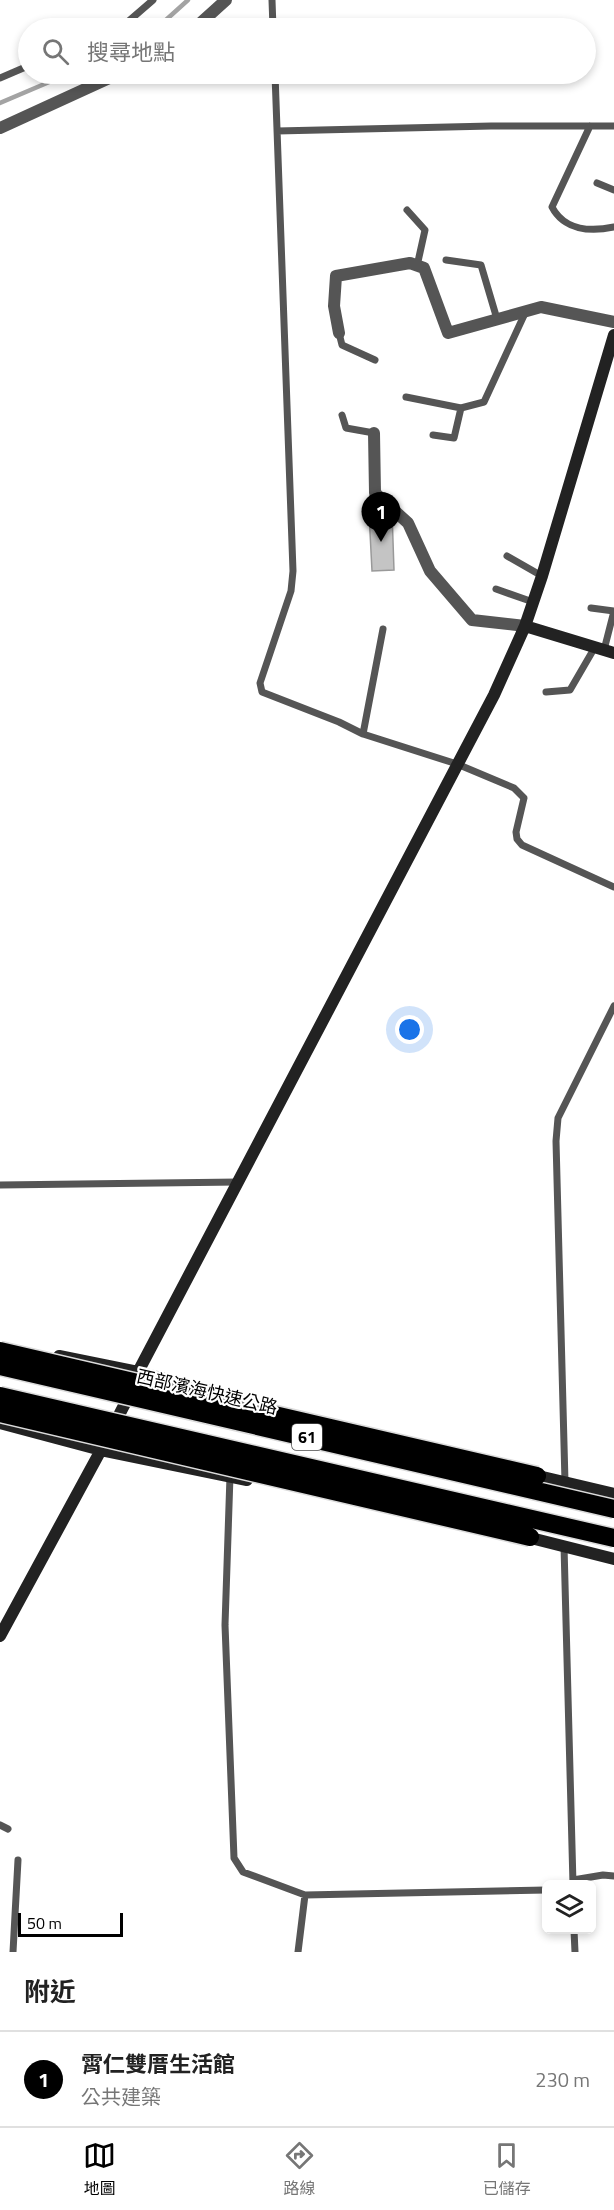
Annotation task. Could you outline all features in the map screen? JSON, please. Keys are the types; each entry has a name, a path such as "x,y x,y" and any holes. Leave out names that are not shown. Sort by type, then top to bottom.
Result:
{"highway":[{"path":"0,1351 537,1476"},
{"name":"西部濱海快速公路","path":"0,1366 614,1509"},
{"name":"61","path":"0,1395 614,1538"},
{"path":"0,1413 530,1538"}],"main road":[{"path":"0,1636 101,1450 133,1388 138,1372 494,695 525,626 542,576 614,335"},
{"path":"525,626 604,650"},
{"path":"0,1344 138,1372 614,1494"},
{"path":"0,1358 614,1502"},
{"path":"0,1403 515,1525 614,1531"},
{"path":"0,1423 101,1450 530,1538 614,1558"}],"street":[{"path":"206,18 226,0"},
{"path":"0,128 96,84"},
{"path":"339,333 334,306 336,276 410,263 424,268 448,333 541,308 614,322"},
{"path":"374,433 375,493 408,523 430,571 472,621 525,626"}],"lane":[{"path":"132,18 153,0"},
{"path":"272,0 273,18"},
{"path":"0,78 18,70"},
{"path":"275,84 293,571 291,591 260,683 262,692 339,722 363,734 457,764 519,791 524,798 516,831 517,839 522,845 614,887"},
{"path":"590,126 552,207 557,217 578,228 596,231 614,227"},
{"path":"277,131 614,126"},
{"path":"597,183 614,190"},
{"path":"407,210 425,230 417,266"},
{"path":"446,260 481,264 497,319"},
{"path":"406,397 461,408 484,402 526,311"},
{"path":"339,333 342,345 375,360"},
{"path":"433,435 454,438 461,408"},
{"path":"342,415 346,428 374,433"},
{"path":"507,556 542,576"},
{"path":"496,589 533,602"},
{"path":"546,692 570,690 604,650 614,611 591,608"},
{"path":"363,734 383,628"},
{"path":"565,1482 556,1141 558,1118 614,1006"},
{"path":"0,1185 238,1182"},
{"path":"230,1476 225,1625 234,1858 243,1872 305,1895 542,1890"},
{"path":"564,1546 573,1880"},
{"path":"0,1825 8,1829"},
{"path":"13,1952 18,1860"},
{"path":"582,1880 603,1875 614,1876"},
{"path":"298,1952 305,1895"},
{"path":"574,1934 575,1952"}],"building":[{"path":"392,512 394,570 372,571 369,513"}],"waterway":[{"path":"168,18 188,0"},
{"path":"0,103 45,84"}],"place":[{"name":"霄仁雙厝生活館","path":"381,542"}]}
